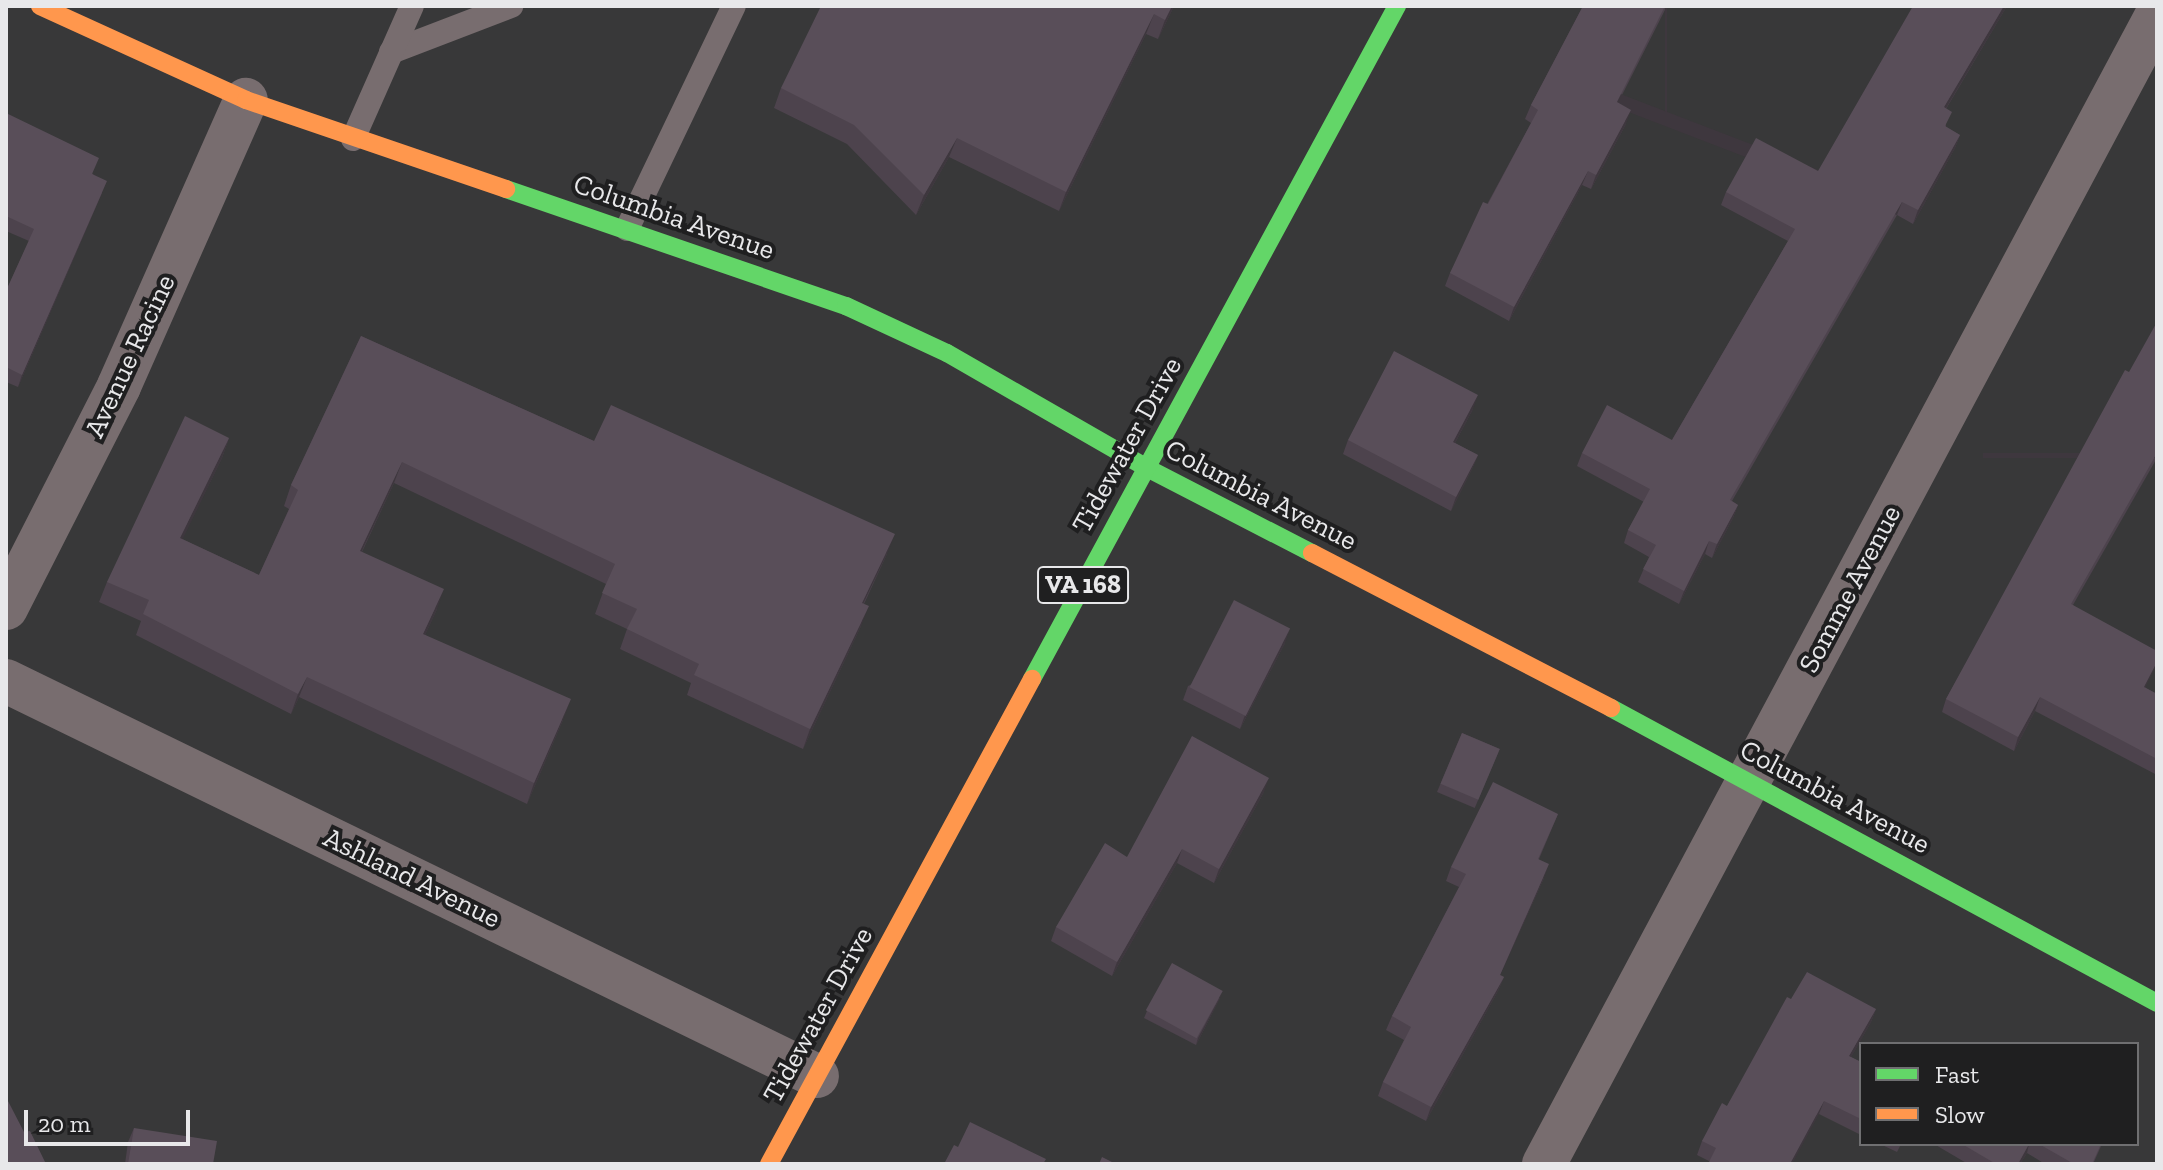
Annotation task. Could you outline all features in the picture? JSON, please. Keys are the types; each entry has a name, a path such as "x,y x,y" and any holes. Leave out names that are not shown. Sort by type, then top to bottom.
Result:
{"main road":[{"name":"Columbia Avenue","path":"40,6 246,100 846,306 947,353 1147,468 1747,782 2157,1003"},
{"name":"Tidewater Drive","path":"769,1164 1397,6"}],"street":[{"name":"Somme Avenue","path":"1544,1164 2157,15"},
{"name":"Avenue Racine","path":"6,608 119,386 246,100"},
{"name":"Ashland Avenue","path":"6,681 817,1076"}],"lane":[{"path":"353,139 412,6"},
{"path":"391,52 511,6"},
{"path":"627,229 734,6"}],"building":[{"path":"821,6 1172,6 1165,20 1154,14 1066,192 957,138 924,195 854,125 781,88"},
{"path":"1583,6 1665,6 1617,102 1631,110 1596,175 1588,171 1514,307 1450,273 1483,202 1488,204 1538,110 1531,105"},
{"path":"1913,6 2004,6 1944,107 1952,112 1945,126 1960,135 1918,210 1902,202 1730,500 1738,505 1717,544 1709,541 1684,591 1643,569 1656,545 1628,530 1650,489 1582,453 1607,405 1672,440 1795,229 1726,192 1756,138 1818,171"},
{"path":"6,113 99,158 92,174 107,181 22,375 6,367 6,291 34,229 6,216"},
{"path":"2157,322 2157,453 2071,604 2157,651 2157,662 2144,687 2157,694 2157,759 2040,697 2018,737 1946,699 2125,370 2129,372"},
{"path":"361,336 594,441 611,405 895,534 862,603 869,606 810,729 694,675 699,664 627,629 637,609 602,593 615,564 402,462 360,551 444,589 423,634 571,699 534,783 307,677 298,694 143,614 149,600 107,582 185,416 229,438 180,538 259,575 298,490 291,485"},
{"path":"1394,351 1478,395 1453,442 1478,455 1456,497 1348,440"},
{"path":"1234,600 1290,629 1246,716 1190,687"},
{"path":"1462,733 1500,749 1478,800 1441,784"},
{"path":"1192,736 1269,778 1219,869 1182,849 1117,962 1056,927 1105,843 1127,857"},
{"path":"1493,782 1558,814 1538,859 1549,864 1500,975 1504,977 1431,1107 1383,1082 1411,1027 1392,1016 1466,874 1451,867"},
{"path":"1172,963 1223,991 1197,1038 1146,1010"},
{"path":"1807,972 1876,1009 1849,1056 1859,1061 1859,1118 1824,1101 1790,1164 1708,1164 1716,1148 1702,1141 1722,1103 1727,1106 1787,997 1791,999"},
{"path":"8,1101 24,1132 30,1131 46,1164 6,1164"},
{"path":"970,1122 1046,1159 1043,1164 944,1164 954,1145 958,1147"},
{"path":"134,1128 217,1141 213,1164 128,1164"},
{"path":"1965,1146 2028,1146 2018,1164 1996,1164"},
{"path":"2042,1146 2100,1146 2092,1164 2074,1164"},
{"path":"1102,1157 1116,1164 1099,1164"}],"traffic: fast":[{"path":"1032,679 1397,6"},
{"path":"506,189 846,306 947,353 1147,468 1312,553"},
{"path":"1611,708 2157,1003"}],"traffic: slow":[{"path":"40,6 246,100 506,189"},
{"path":"1312,553 1611,708"},
{"path":"769,1164 1032,679"}]}
